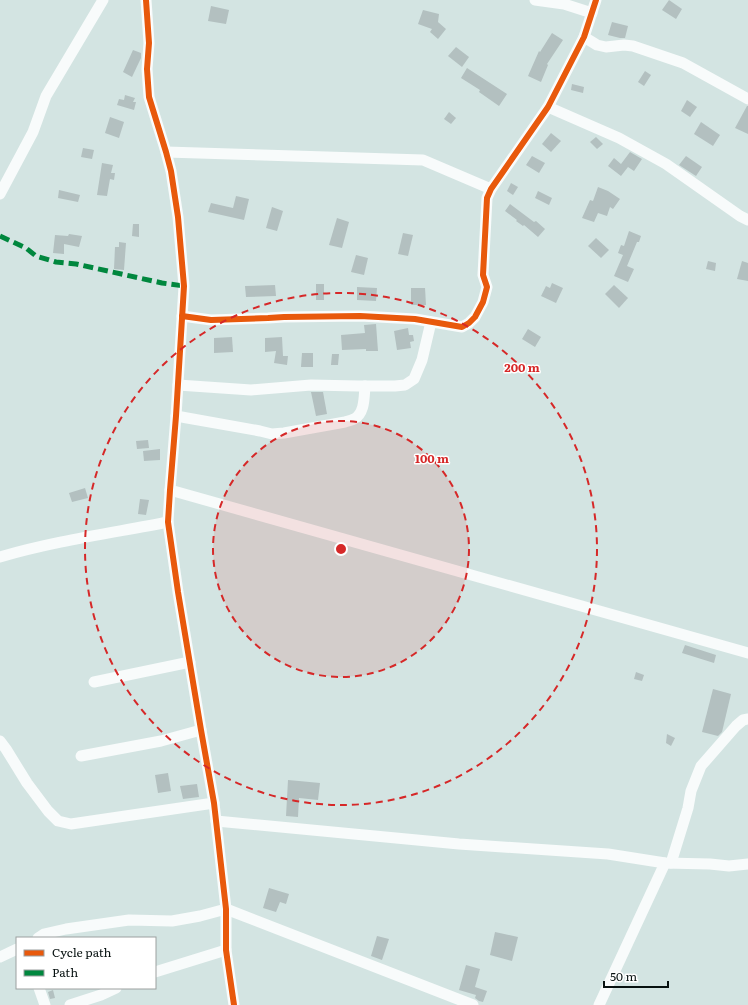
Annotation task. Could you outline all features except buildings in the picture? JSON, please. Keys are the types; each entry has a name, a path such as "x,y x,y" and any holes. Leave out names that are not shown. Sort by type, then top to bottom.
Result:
{"street":[{"path":"0,194 33,132 46,96 103,0"},
{"path":"146,0 149,43 147,69 149,97 166,152 178,217 184,286 168,522 178,592 214,803 226,909 226,950 234,1005"},
{"path":"535,0 564,4 592,13"},
{"path":"182,316 212,320 360,316 415,319 462,327 469,323 475,317 483,302 486,288 483,275 487,198 491,189 548,107 584,36 596,0"},
{"path":"584,36 597,45 606,47 624,45 633,46 684,63 748,99"},
{"path":"548,107 618,138 666,164 740,216 748,220"},
{"path":"166,152 423,160 491,189"},
{"path":"178,385 251,390 311,385 405,385 414,379 422,360 431,322"},
{"path":"176,416 272,434 284,434 354,419 359,416 362,409 365,386"},
{"path":"170,490 748,653"},
{"path":"0,557 20,551 72,540 168,522"},
{"path":"94,682 190,662"},
{"path":"598,1005 668,863 688,808 691,791 701,766 736,726 743,720 748,719"},
{"path":"81,756 161,741 201,730"},
{"path":"0,741 27,783 48,811 58,821 71,824 214,803"},
{"path":"216,821 459,844 608,854 668,863 710,864 748,868"},
{"path":"729,866 748,864"},
{"path":"40,937 44,934 80,927 129,920 172,921 226,909 473,1005"},
{"path":"0,957 16,949"},
{"path":"156,972 226,950"},
{"path":"39,989 45,1005"},
{"path":"70,1005 101,995 114,989"}],"marked path":[{"path":"0,236 26,248 36,256 56,262 76,264 162,283 184,286"}],"cycle path":[{"path":"146,0 149,43 147,69 149,97 171,171 178,217 184,286 168,522 178,592 214,803 226,909 226,950 234,1005"},
{"path":"182,316 211,320 360,316 415,319 462,327 469,323 475,317 483,302 487,287 483,275 487,198 491,189 548,107 584,37 596,0"}]}
